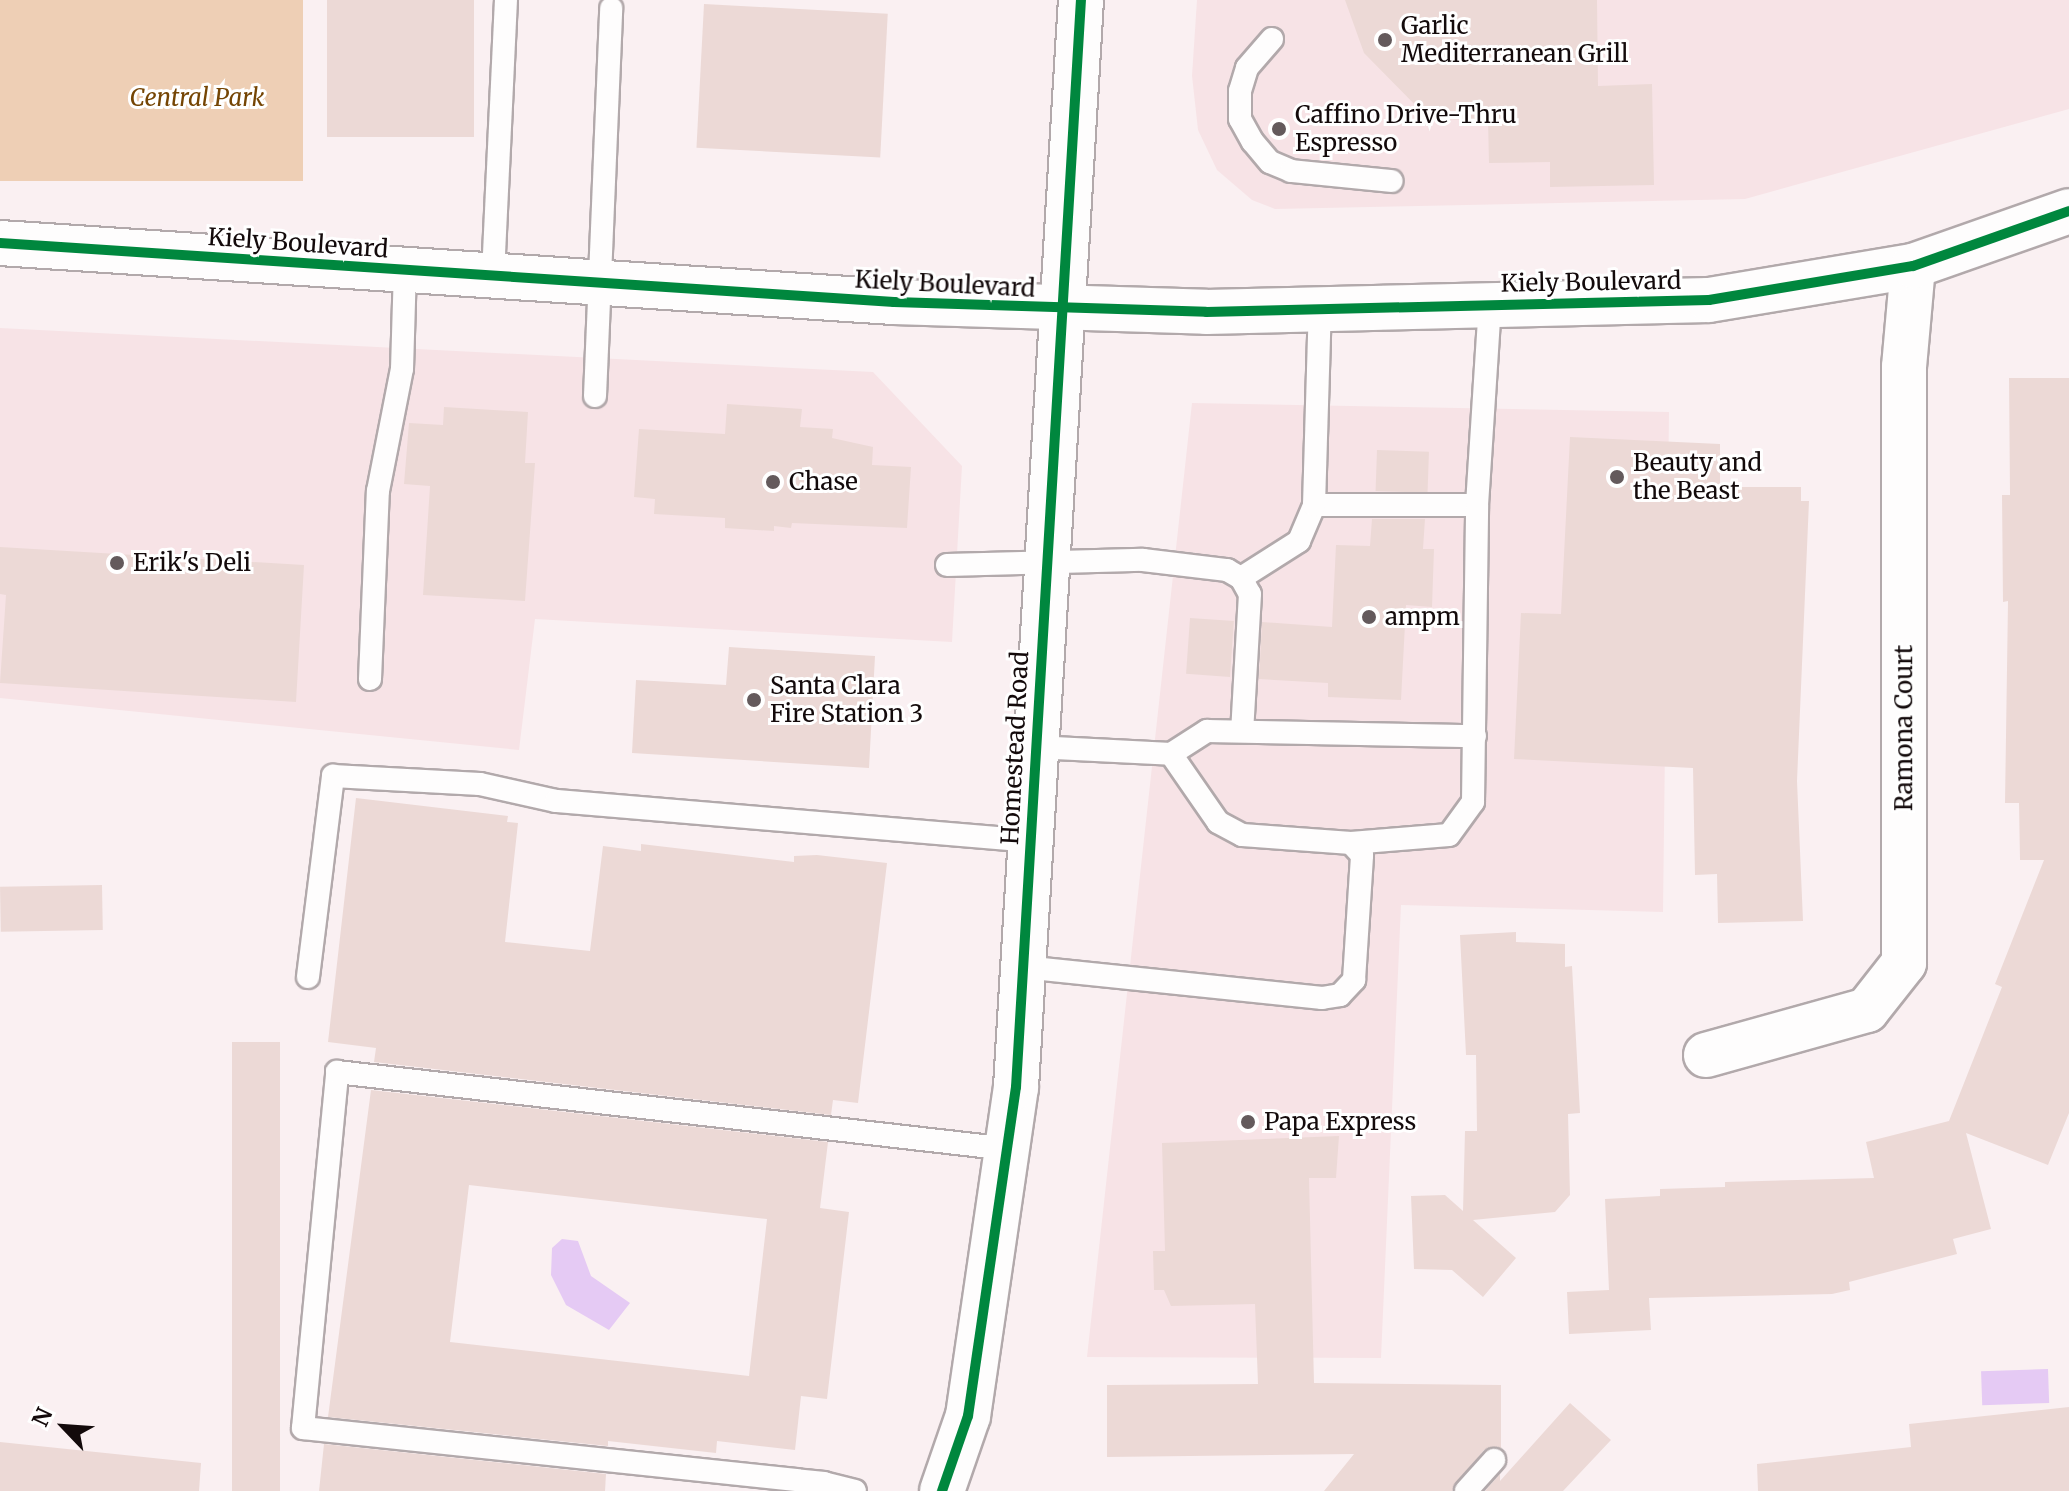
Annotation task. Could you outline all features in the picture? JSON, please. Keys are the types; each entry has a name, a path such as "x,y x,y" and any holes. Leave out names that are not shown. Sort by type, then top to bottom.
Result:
{"main road":[{"name":"Homestead Road","path":"942,1491 968,1416 1009,1149 1023,967 1044,565 1081,0"},
{"name":"Kiely Boulevard","path":"0,243 599,283 1060,309 1206,312 1709,300 1913,266 2069,211"},
{"name":"Ramona Court","path":"1706,1055 1867,1010 1904,963 1904,367 1913,266"}],"lane":[{"path":"493,275 506,0"},
{"path":"595,396 611,8"},
{"path":"1272,39 1247,68 1240,91 1240,119 1253,142 1270,162 1291,171 1392,181"},
{"path":"370,679 378,491 402,369 405,270"},
{"path":"1171,754 1218,822 1242,835 1351,843 1449,835 1473,802 1477,505 1490,304"},
{"path":"1241,578 1299,541 1314,505 1320,307"},
{"path":"1314,505 1477,505"},
{"path":"947,565 1044,565 1143,560 1227,570 1241,578 1250,594 1242,731"},
{"path":"1035,747 1171,754 1207,731 1475,736"},
{"path":"308,977 333,776 480,784 556,801 1030,841"},
{"path":"1023,967 1322,998 1340,995 1354,980 1362,855 1351,843"},
{"path":"855,1491 809,1481 303,1428 337,1072 1009,1149"},
{"path":"1466,1491 1494,1460"}],"shaded area":[{"path":"1197,0 2069,0 2069,109 1745,199 1275,209 1252,200 1217,170 1198,130 1192,76"},
{"path":"0,328 873,372 962,466 952,642 535,619 519,750 0,698"},
{"path":"1192,403 1669,412 1663,912 1401,905 1381,1358 1087,1357"},
{"path":"562,1239 578,1241 591,1276 630,1303 609,1330 566,1305 551,1275 552,1248"},
{"path":"2048,1369 2049,1403 1982,1405 1981,1371"}],"green space":[{"name":"Central Park","path":"0,0 303,0 303,181 0,181"}],"building":[{"path":"327,0 474,0 474,137 327,137"},
{"path":"1345,0 1597,0 1598,86 1652,84 1654,185 1550,187 1550,162 1489,163 1488,120 1429,119 1364,53"},
{"path":"704,4 888,14 880,157 696,148"},
{"path":"2009,378 2069,378 2069,1113 2048,1165 1966,1133 1991,1229 1953,1239 1957,1254 1849,1282 1850,1290 1832,1294 1649,1298 1651,1330 1569,1334 1567,1292 1609,1290 1605,1199 1660,1196 1660,1189 1725,1187 1725,1182 1874,1178 1866,1142 1949,1121 2002,987 1995,984 2044,860 2020,860 2019,803 2005,803 2008,601 2003,602 2002,495 2010,495"},
{"name":"Chase","path":"727,404 802,409 800,427 833,429 832,438 873,447 872,465 911,467 907,528 792,523 791,528 774,526 774,531 725,528 725,518 654,514 655,499 634,497 639,429 725,434"},
{"path":"444,407 528,412 525,463 535,463 525,601 423,595 430,486 404,484 409,423 443,425"},
{"path":"1570,437 1720,444 1720,487 1801,487 1801,501 1809,501 1797,781 1803,921 1718,923 1717,874 1695,875 1693,768 1514,759 1521,613 1561,614"},
{"path":"1377,450 1429,452 1428,493 1376,491"},
{"name":"ampm","path":"1372,519 1425,519 1423,549 1434,549 1432,607 1406,605 1401,700 1328,697 1328,683 1259,679 1262,622 1332,627 1336,545 1370,546"},
{"path":"0,547 304,565 296,702 0,683 6,595 0,594"},
{"path":"1190,618 1234,621 1230,677 1186,674"},
{"name":"Santa Clara Fire Station 3","path":"729,647 875,656 869,768 632,753 636,680 726,685"},
{"path":"356,798 508,816 507,822 518,823 505,942 590,951 603,846 641,851 641,844 794,862 794,856 817,855 887,863 858,1103 833,1100 831,1115 374,1062 376,1048 328,1042"},
{"path":"102,885 103,930 1,932 0,887"},
{"path":"1516,932 1516,942 1565,944 1565,967 1572,966 1580,1113 1568,1114 1570,1195 1555,1212 1473,1220 1516,1258 1483,1297 1452,1270 1414,1269 1411,1196 1445,1195 1463,1211 1465,1131 1477,1131 1476,1055 1466,1055 1460,935"},
{"path":"232,1042 280,1042 280,1491 232,1491"},
{"path":"371,1090 828,1142 820,1208 849,1212 827,1399 801,1396 795,1450 717,1441 716,1453 608,1441 608,1446 328,1417","holes":["469,1185 767,1219 749,1376 450,1342"]},
{"path":"1339,1136 1336,1178 1309,1178 1314,1383 1501,1385 1501,1448 1484,1450 1452,1491 1324,1491 1354,1454 1107,1457 1107,1385 1258,1384 1255,1304 1171,1306 1164,1290 1154,1290 1153,1251 1165,1251 1162,1143"},
{"path":"1570,1403 1611,1440 1563,1491 1485,1491 1500,1474 1500,1481"},
{"path":"2069,1407 2069,1491 1758,1491 1757,1464 1911,1447 1909,1424"},
{"path":"0,1442 201,1463 199,1491 0,1491"},
{"path":"324,1444 606,1474 605,1491 319,1491"}],"cycle path":[{"path":"942,1491 968,1416 1016,1087 1081,0"},
{"path":"0,243 894,302 1206,312 1709,300 1913,266 2069,211"}],"place":[{"name":"Garlic Mediterranean Grill","path":"1385,40"},
{"name":"Caffino Drive-Thru Espresso","path":"1279,129"},
{"name":"Beauty and the Beast","path":"1617,477"},
{"name":"Chase","path":"773,482"},
{"name":"Erik's Deli","path":"117,563"},
{"name":"ampm","path":"1369,617"},
{"name":"Santa Clara Fire Station 3","path":"754,700"},
{"name":"Papa Express","path":"1248,1122"}]}
